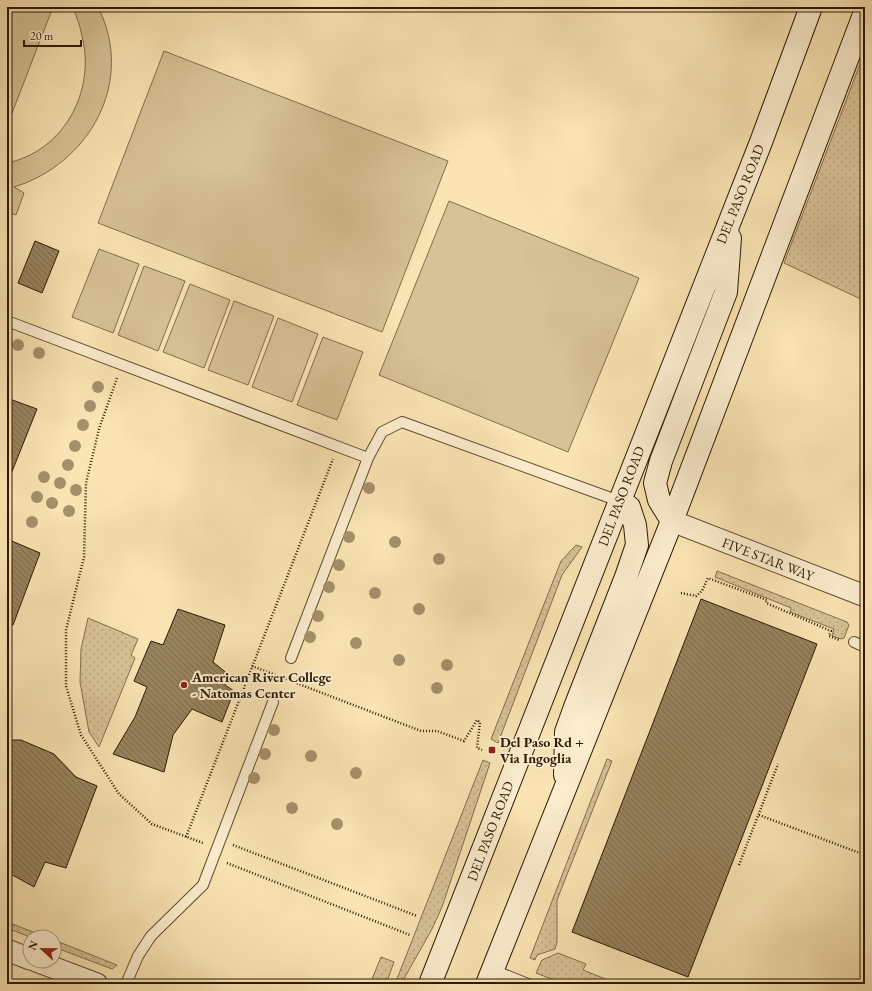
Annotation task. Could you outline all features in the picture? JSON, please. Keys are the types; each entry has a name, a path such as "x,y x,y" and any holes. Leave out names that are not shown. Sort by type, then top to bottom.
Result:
{"main road":[{"name":"DEL PASO ROAD","path":"430,984 732,217 811,7"},
{"path":"490,977 672,521 865,12"},
{"path":"672,521 659,500 655,483 661,461 726,292 732,217"},
{"path":"565,788 566,732 574,707 626,577 637,545 635,525 629,507 619,501"}],"street":[{"name":"FIVE STAR WAY","path":"672,521 865,596"},
{"path":"7,950 22,956"},
{"path":"48,969 61,978 97,984"}],"lane":[{"path":"7,321 368,458"},
{"path":"291,658 368,458 382,432 402,422 619,501"},
{"path":"854,642 865,647"},
{"path":"126,984 138,956 151,936 203,885 274,702"},
{"path":"490,977 528,984"}],"path":[{"path":"122,365 99,429 86,483 84,557 66,630 66,686 81,735 119,794 152,824 216,849 410,935"},
{"path":"186,837 337,446"},
{"path":"680,593 696,596 702,591 708,578 767,600 766,603 832,630 829,636 841,641"},
{"path":"252,666 421,731 437,730 464,741 477,720 480,722 477,748 482,750"},
{"path":"739,865 778,764"},
{"path":"759,815 865,855"},
{"path":"216,849 417,916"}],"shaded area":[{"path":"7,7 53,7 7,126"},
{"path":"72,7 98,7 108,35 111,64 108,91 98,116 84,140 64,160 41,176 14,187 24,193 16,215 7,212 7,163 27,156 45,146 59,132 71,116 79,97 84,77 85,57 82,36 77,17"},
{"path":"164,51 448,161 382,332 98,223"},
{"path":"865,51 865,301 784,263"},
{"path":"449,201 639,278 568,452 379,375"},
{"path":"99,249 139,264 113,333 72,317"},
{"path":"144,266 185,281 158,351 118,335"},
{"path":"190,284 230,300 204,368 163,352"},
{"path":"234,301 274,316 248,385 208,370"},
{"path":"278,318 318,334 292,402 252,387"},
{"path":"323,337 363,352 337,420 297,405"},
{"path":"576,545 582,547 562,575 498,743 491,739 561,561"},
{"path":"717,571 847,622 849,625 844,638 841,639 832,636 834,629 790,612 791,608 715,577"},
{"path":"88,618 138,639 131,655 135,658 99,747 89,732 80,682 81,649"},
{"path":"607,759 612,761 557,900 557,942 555,949 537,955 535,960 530,958"},
{"path":"483,760 490,763 442,907 432,929 401,984 395,984"},
{"path":"7,922 25,929 22,929 22,934 7,928"},
{"path":"62,943 117,965 112,969 62,950"},
{"path":"558,953 586,964 583,970 613,982 612,984 564,984 536,973 542,960"},
{"path":"381,957 394,962 386,984 370,984"}],"building":[{"path":"35,241 59,251 42,293 18,283"},
{"path":"7,398 37,409 7,484"},
{"path":"7,539 40,553 13,625 7,622"},
{"path":"701,599 817,644 688,977 572,932"},
{"path":"178,609 225,625 213,662 229,675 225,685 234,691 222,722 192,709 173,735 164,772 113,754 135,717 147,687 134,681 151,641 163,645"},
{"path":"7,740 21,740 54,754 76,777 97,786 66,868 45,862 34,887 7,872"}],"place":[{"name":"American River College - Natomas Center","path":"184,685"},
{"name":"Del Paso Rd + Via Ingoglia","path":"492,750"}]}
